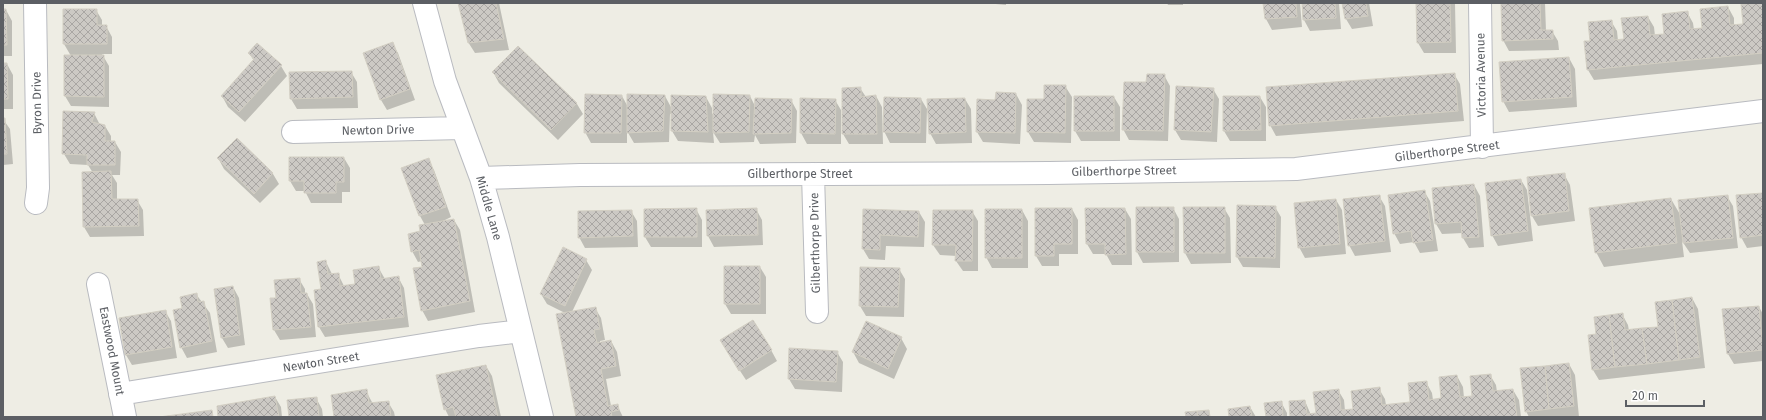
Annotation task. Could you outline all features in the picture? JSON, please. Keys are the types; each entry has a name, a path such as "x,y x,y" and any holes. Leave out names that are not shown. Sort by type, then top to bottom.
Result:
{"street":[{"name":"Byron Drive","path":"35,3 38,188 36,203"},
{"name":"Middle Lane","path":"424,3 444,81 481,178 498,237 542,417"},
{"name":"Victoria Avenue","path":"1480,3 1482,147"},
{"name":"Gilberthorpe Street","path":"481,178 588,174 814,174 1296,169 1763,111"},
{"name":"Newton Drive","path":"293,132 462,128"},
{"name":"Gilberthorpe Drive","path":"814,174 817,312"},
{"name":"Eastwood Mount","path":"98,284 125,417"},
{"name":"Newton Street","path":"120,394 521,331"}],"building":[{"path":"458,3 496,3 504,39 468,43"},
{"path":"1263,3 1296,3 1297,17 1265,19"},
{"path":"1302,3 1335,3 1336,18 1303,20"},
{"path":"1342,3 1366,3 1368,16 1345,19"},
{"path":"1416,3 1450,3 1451,42 1417,43"},
{"path":"1501,3 1540,3 1541,30 1553,30 1553,39 1502,41"},
{"path":"1763,3 1763,53 1587,70 1584,41 1590,41 1588,22 1612,20 1614,40 1624,39 1621,18 1648,16 1650,35 1664,34 1662,14 1688,11 1690,29 1702,28 1700,9 1728,6 1730,25 1743,24 1741,4"},
{"path":"3,9 6,9 7,45 3,45"},
{"path":"63,9 97,9 97,25 107,25 107,44 63,44"},
{"path":"393,42 410,89 380,100 363,53"},
{"path":"257,43 282,65 239,112 221,96 254,59 248,53"},
{"path":"518,46 577,103 551,130 492,72"},
{"path":"64,55 104,55 104,97 64,96"},
{"path":"1569,57 1572,97 1502,102 1499,62"},
{"path":"3,63 7,63 8,99 3,99"},
{"path":"352,71 353,97 290,99 289,72"},
{"path":"1455,73 1458,111 1269,126 1266,87"},
{"path":"1147,74 1165,74 1163,131 1122,130 1124,82 1146,82"},
{"path":"1044,85 1066,85 1065,133 1027,132 1027,99 1044,99"},
{"path":"1176,86 1214,88 1211,132 1174,130"},
{"path":"861,87 861,97 876,95 877,134 842,134 842,88"},
{"path":"996,92 1016,93 1015,133 976,132 977,99 995,100"},
{"path":"585,94 622,95 621,133 584,133"},
{"path":"627,94 665,95 663,131 627,133"},
{"path":"713,94 750,95 749,132 713,133"},
{"path":"671,95 706,96 708,132 671,131"},
{"path":"1074,96 1114,96 1114,131 1074,131"},
{"path":"1223,96 1260,96 1261,130 1223,131"},
{"path":"884,97 921,98 920,133 883,132"},
{"path":"755,98 792,99 791,133 753,134"},
{"path":"800,98 836,99 835,134 800,133"},
{"path":"965,98 966,132 929,134 927,99"},
{"path":"63,111 95,112 92,122 105,125 105,141 115,141 115,165 87,165 87,155 62,154"},
{"path":"3,118 5,118 7,154 3,154"},
{"path":"237,138 273,173 254,194 217,158"},
{"path":"289,157 344,157 344,182 336,182 336,193 304,193 304,181 289,181"},
{"path":"429,158 446,207 419,216 401,168"},
{"path":"111,171 112,199 138,199 139,226 83,227 82,172"},
{"path":"1565,173 1569,211 1531,216 1527,177"},
{"path":"1521,179 1528,231 1491,236 1485,183"},
{"path":"1474,184 1479,237 1462,238 1461,222 1435,224 1432,188"},
{"path":"1425,190 1433,240 1413,243 1411,231 1393,234 1388,195"},
{"path":"1763,193 1763,235 1740,238 1736,195"},
{"path":"1380,195 1385,241 1348,246 1343,199"},
{"path":"1728,195 1733,238 1683,243 1678,200"},
{"path":"1671,198 1677,243 1595,253 1589,208"},
{"path":"1336,199 1340,244 1298,248 1294,203"},
{"path":"1237,205 1276,206 1275,258 1236,257"},
{"path":"1136,207 1174,207 1174,252 1136,252"},
{"path":"1183,207 1225,207 1225,253 1184,253"},
{"path":"697,208 697,237 644,237 644,209"},
{"path":"757,208 758,235 707,236 706,210"},
{"path":"1035,208 1072,208 1072,244 1054,244 1054,256 1035,256"},
{"path":"1085,208 1125,208 1126,254 1105,255 1105,244 1086,244"},
{"path":"863,209 919,211 918,237 880,235 880,250 862,249"},
{"path":"985,209 1022,209 1022,258 985,258"},
{"path":"632,210 633,236 578,238 578,211"},
{"path":"933,210 973,210 972,261 955,261 956,245 932,245"},
{"path":"454,219 470,301 421,311 413,268 422,267 419,250 411,252 408,234 420,231 419,225"},
{"path":"563,247 587,259 565,306 540,294"},
{"path":"326,260 328,274 339,273 340,286 355,284 353,270 379,266 381,279 399,276 404,317 318,327 314,290 321,289 317,262"},
{"path":"724,266 760,266 760,304 724,304"},
{"path":"860,267 900,268 898,307 859,306"},
{"path":"300,278 301,293 307,293 311,327 273,330 270,298 276,298 274,280"},
{"path":"233,286 240,335 221,338 214,289"},
{"path":"197,293 198,302 204,301 212,341 180,348 173,310 182,308 180,297"},
{"path":"1692,297 1700,357 1679,360 1672,300"},
{"path":"1672,300 1679,360 1647,364 1642,328 1658,327 1655,302"},
{"path":"1759,306 1763,350 1727,354 1722,309"},
{"path":"596,307 600,329 594,330 597,343 611,340 616,366 601,369 608,406 618,404 619,410 611,412 612,417 576,417 556,314"},
{"path":"166,310 172,347 125,355 119,318"},
{"path":"1623,313 1625,330 1642,328 1647,364 1615,367 1609,315"},
{"path":"1609,315 1615,367 1592,370 1588,335 1596,334 1594,317"},
{"path":"753,320 772,350 739,371 720,340"},
{"path":"866,321 902,337 888,369 852,352"},
{"path":"789,348 838,351 836,382 788,379"},
{"path":"1569,363 1574,406 1549,409 1545,366"},
{"path":"486,365 498,417 456,417 453,407 444,410 436,375"},
{"path":"1545,366 1549,409 1525,412 1520,368"},
{"path":"1491,374 1493,391 1513,389 1517,417 1290,417 1289,401 1305,400 1307,414 1316,413 1313,392 1339,389 1341,410 1353,409 1351,391 1380,387 1382,405 1410,402 1408,383 1427,381 1429,400 1441,398 1439,377 1457,375 1460,397 1472,396 1470,376"},
{"path":"367,389 369,403 389,401 391,417 334,417 331,395"},
{"path":"275,396 279,417 218,417 217,406"},
{"path":"317,397 319,417 289,417 287,400"},
{"path":"1282,401 1283,417 1266,417 1264,403"},
{"path":"1250,406 1252,417 1229,417 1228,409"},
{"path":"212,410 213,417 159,417"},
{"path":"1209,410 1210,417 1198,417 1197,411"},
{"path":"1197,411 1198,417 1186,417 1185,412"}]}
